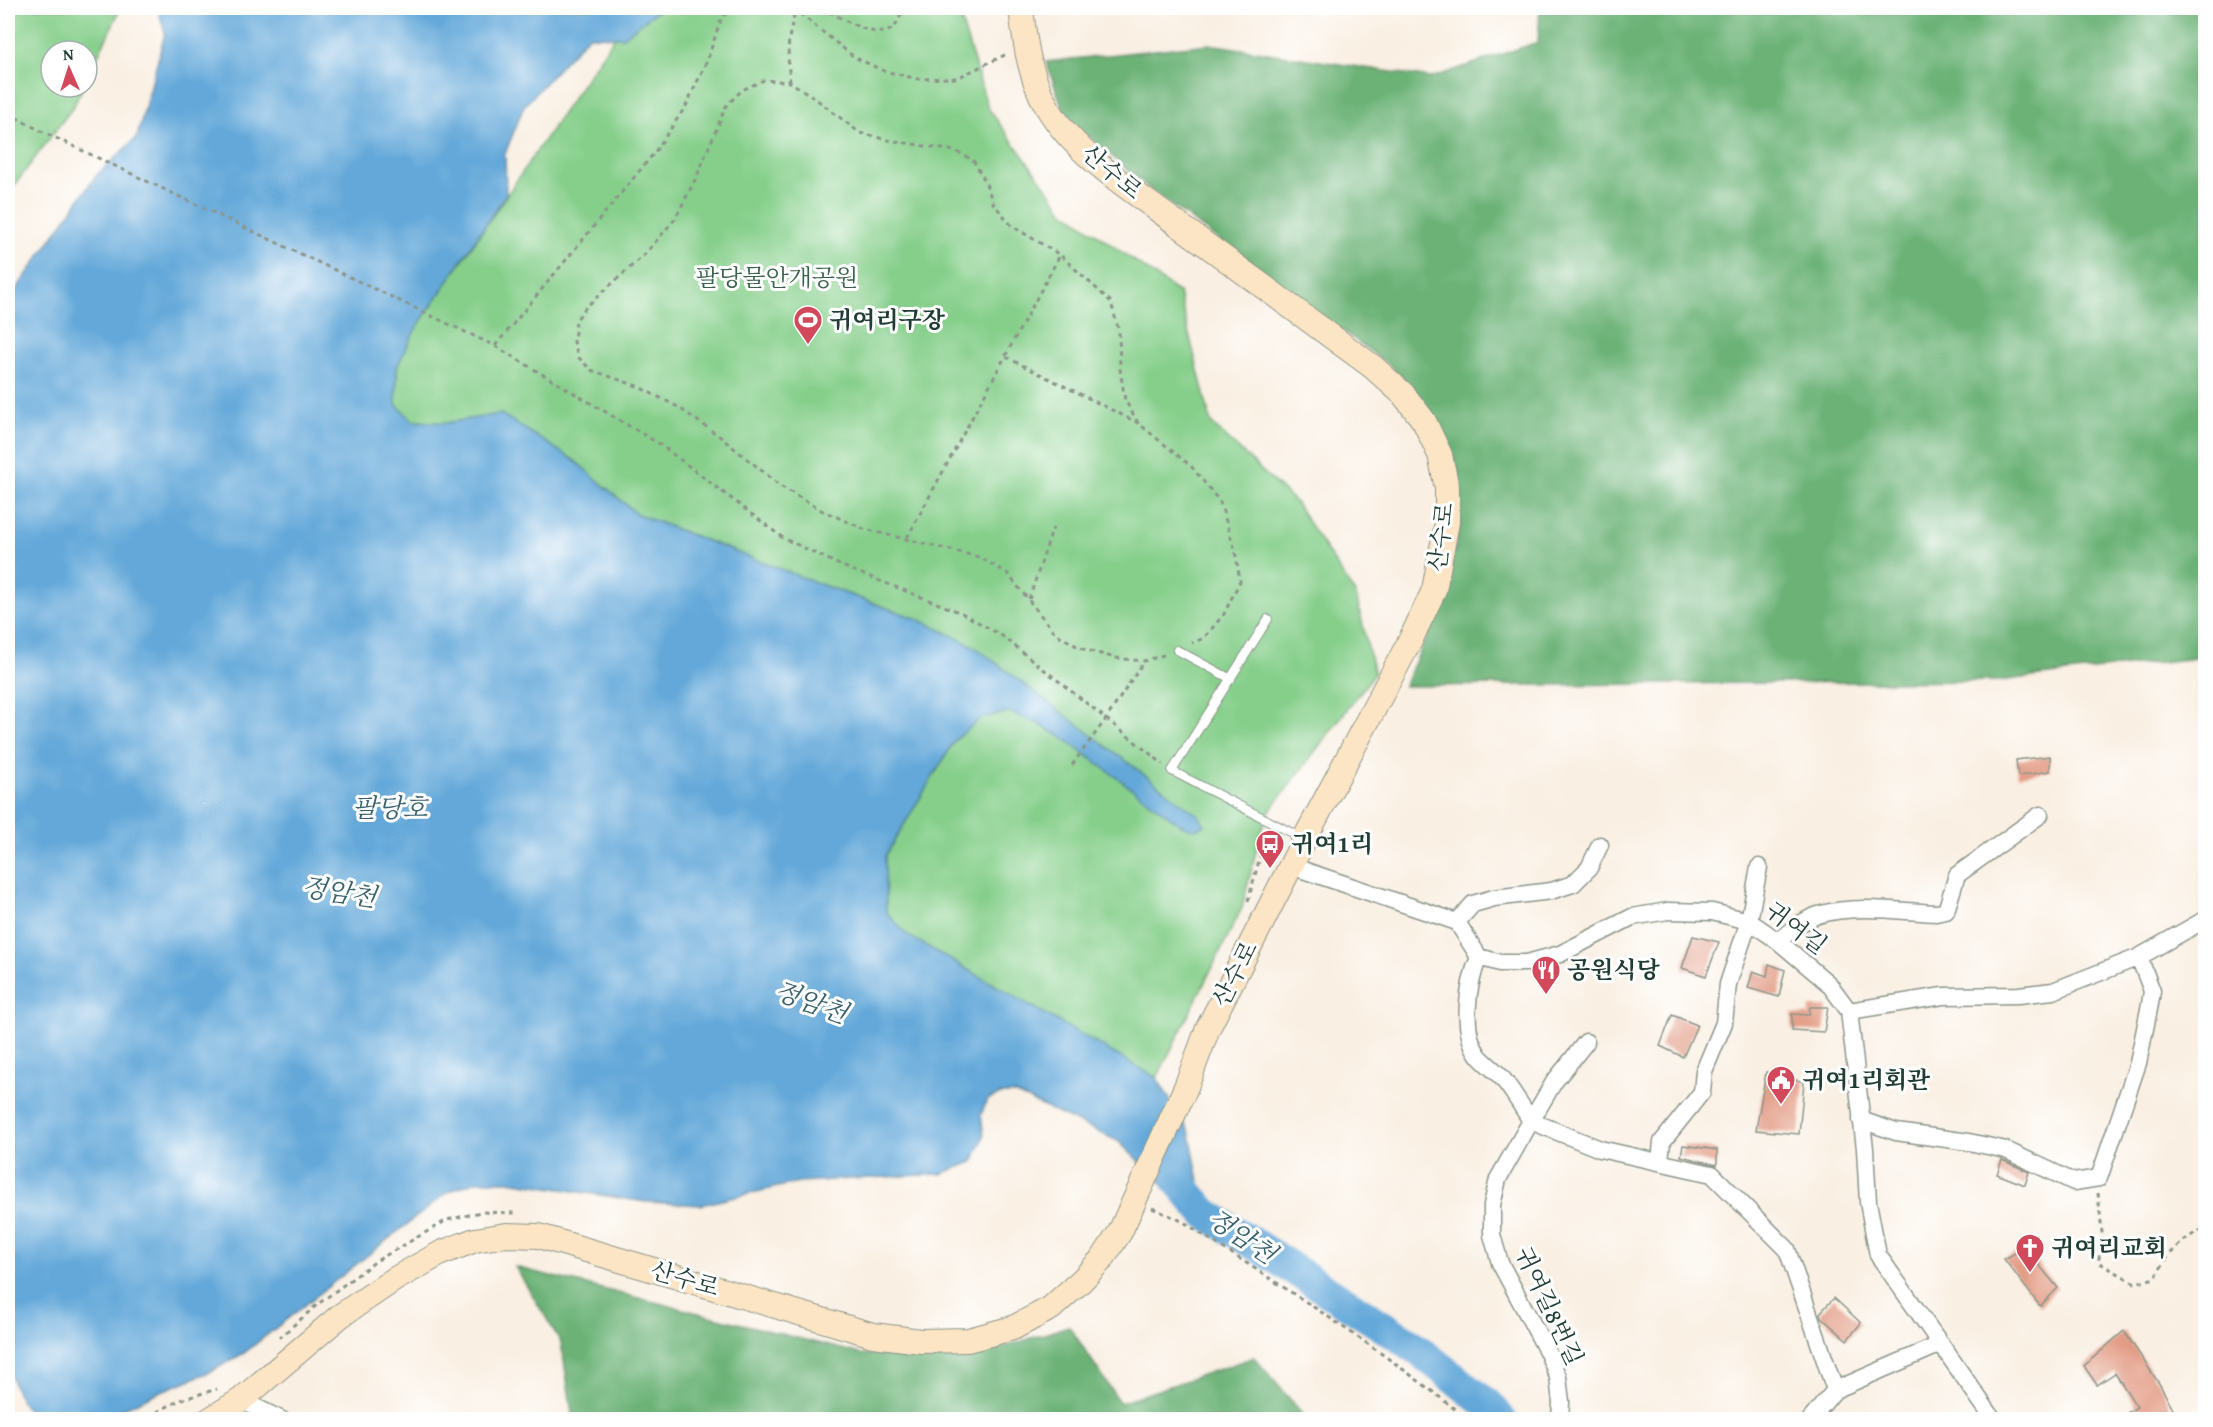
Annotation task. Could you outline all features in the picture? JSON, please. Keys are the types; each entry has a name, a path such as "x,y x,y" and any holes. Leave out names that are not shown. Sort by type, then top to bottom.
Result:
{"main road":[{"name":"산수로","path":"209,1419 241,1400 349,1310 395,1279 441,1253 475,1240 506,1235 539,1236 873,1335 921,1341 968,1340 1013,1328 1052,1308 1102,1258 1120,1232 1186,1087 1208,1028 1304,840 1411,639 1434,590 1448,522 1447,488 1440,455 1424,421 1403,394 1373,368 1141,197 1084,150 1055,120 1038,90 1025,46 1021,8"}],"street":[{"path":"1778,940 1798,925 1817,915 1844,909 1936,913 1946,911 1957,875 2040,815"},
{"path":"1457,922 1473,904 1494,898 1551,891 1573,884 1589,868 1600,845"},
{"path":"1291,866 1457,922 1479,957 1471,977 1468,1004 1470,1037 1478,1054 1502,1078 1531,1121 1600,1149 1712,1174 1787,1250 1835,1390"},
{"path":"1660,1161 1662,1142 1702,1092 1704,1071 1724,1023 1728,984 1749,921 1759,867"},
{"name":"귀여길","path":"1479,957 1500,963 1527,963 1560,954 1632,917 1668,911 1712,912 1749,921 1778,940 1828,984 1849,1011"},
{"path":"1994,1419 1878,1255 1868,1203 1849,1011 1943,996 2019,995 2052,991 2139,957 2205,919"},
{"path":"1861,1120 1896,1132 1969,1142 2006,1150 2074,1182 2099,1178 2138,1063 2151,998 2152,991 2139,957"},
{"name":"귀여길8번길","path":"1560,1419 1561,1402 1558,1377 1548,1353 1500,1263 1492,1235 1492,1205 1498,1179 1531,1121 1554,1082 1586,1042"},
{"path":"1810,1419 1835,1390 1941,1344"},
{"path":"241,1400 282,1419"}],"lane":[{"path":"1268,619 1172,771 1304,840"},
{"path":"1177,650 1231,679"}],"path":[{"path":"495,346 655,152 686,106 707,61 721,19 730,8"},
{"path":"794,9 802,8"},
{"path":"821,8 862,28 879,33 891,29 901,18 902,8"},
{"path":"794,9 854,57 884,72 918,79 957,78 1025,46"},
{"path":"790,82 787,54 788,33 794,9"},
{"path":"1006,357 1138,423 1191,466 1220,502 1235,550 1240,581 1224,614 1204,638 1144,661 1115,658 1080,648 1055,633 1007,573 979,557 864,529 821,510 782,488 719,436 678,407 637,386 591,370 578,357 574,342 576,320 586,307 645,254 675,219 697,176 726,106 742,90 764,80 790,82 860,133 955,151 973,160 986,181 993,203 1012,226 1060,255 1111,302 1119,332 1120,369 1125,400 1138,423"},
{"path":"8,113 39,130 495,346 661,445 783,538 842,566 962,613 1002,636 1172,771"},
{"path":"906,539 1060,255"},
{"path":"1029,599 1053,528"},
{"path":"1072,765 1144,661"},
{"path":"2099,1178 2098,1204 2103,1242 2098,1262 2135,1282 2155,1278 2168,1254 2195,1232 2205,1228"},
{"path":"1138,1192 1359,1338 1435,1392 1468,1419"}],"green space":[{"path":"8,8 121,8 99,53 99,39 39,39 39,99 77,99 8,194"},
{"name":"팔당물안개공원","path":"634,8 964,8 962,23 988,108 1063,210 1179,293 1211,423 1295,502 1356,595 1374,674 1269,812 1260,835 1242,908 1157,1078 907,935 886,912 885,856 955,740 981,718 975,647 918,619 637,514 574,460 501,414 446,423 413,421 396,404 397,367 415,330"},
{"path":"1540,8 2205,8 2205,657 1997,681 1404,686 1446,595 1458,530 1457,469 1436,419 1393,368 1152,191 1066,117 1046,62 1209,44 1431,78 1538,42"},
{"path":"515,1267 861,1354 965,1359 1069,1326 1120,1403 1254,1357 1307,1419 573,1419 561,1342"}],"water":[{"name":"팔당호","path":"158,8 661,8 623,37 588,36 524,106 505,154 506,194 415,330 397,367 396,404 413,421 446,423 501,414 574,460 637,514 918,619 975,647 1199,816 1205,825 1201,827 1193,829 1180,824 1062,737 1009,712 981,718 955,740 885,856 886,912 907,935 1157,1078 1190,1133 1205,1213 1169,1190 1118,1141 1016,1094 1001,1094 987,1100 981,1115 984,1136 973,1162 941,1174 799,1182 701,1205 646,1202 508,1181 476,1181 448,1192 244,1353 212,1371 101,1419 36,1419 30,1413 16,1391 8,1357 8,301 95,177 137,137 165,33"}],"building":[{"path":"2050,756 2050,771 2018,776 2016,760"},
{"path":"1693,936 1719,942 1706,976 1682,968"},
{"path":"1769,964 1785,970 1779,997 1748,988 1753,971 1767,976"},
{"path":"1810,1007 1828,1007 1824,1032 1792,1030 1792,1014 1809,1015"},
{"path":"1672,1015 1697,1025 1683,1057 1660,1046"},
{"name":"귀여1리회관","path":"1766,1072 1804,1082 1799,1134 1756,1130"},
{"path":"1683,1145 1717,1150 1717,1165 1681,1156"},
{"path":"2002,1160 2029,1172 2025,1185 1997,1174"},
{"name":"귀여리교회","path":"2025,1248 2058,1288 2040,1306 2004,1259"},
{"path":"1834,1298 1861,1323 1847,1340 1821,1317 1820,1313"},
{"path":"2124,1331 2160,1385 2178,1419 2117,1419 2137,1407 2115,1373 2097,1385 2084,1366"}],"waterway":[{"name":"정암천","path":"1178,1181 1205,1213 1409,1343 1491,1407 1501,1420"}],"place":[{"name":"귀여리구장","path":"808,346"},
{"name":"귀여1리","path":"1270,870"},
{"name":"공원식당","path":"1546,996"},
{"name":"귀여1리회관","path":"1781,1106"},
{"name":"귀여리교회","path":"2030,1274"}]}
